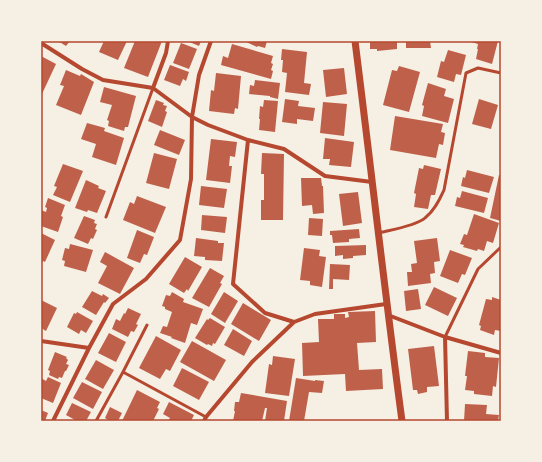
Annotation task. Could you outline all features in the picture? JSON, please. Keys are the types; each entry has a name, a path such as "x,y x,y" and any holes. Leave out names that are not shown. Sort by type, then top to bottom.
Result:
{"street":[{"path":"153,88 166,53 168,41"},
{"path":"53,421 89,348 113,304 146,279 180,240 191,179 192,117 199,74 211,41"},
{"path":"355,41 386,304 402,421"},
{"path":"41,43 82,69 103,80 153,88 192,117 208,125 248,140 284,150 325,176 372,182"},
{"path":"248,140 233,284 265,313 294,322"},
{"path":"205,419 252,362 294,322 315,314 386,304"},
{"path":"388,315 445,337 501,353"},
{"path":"445,337 447,421"},
{"path":"41,341 89,348"}],"lane":[{"path":"378,233 408,226 424,219 437,206 444,190 466,72 478,68 501,73"},
{"path":"106,217 153,88"},
{"path":"445,337 478,269 501,247"},
{"path":"96,421 147,325"},
{"path":"123,372 205,419"}],"building":[{"path":"58,41 70,41 66,46"},
{"path":"104,41 127,41 118,60 99,52"},
{"path":"135,41 162,41 148,77 124,68"},
{"path":"187,41 201,41 199,46"},
{"path":"244,41 267,41 265,48 257,47"},
{"path":"370,41 397,41 397,49 377,51 377,49 370,49"},
{"path":"406,41 430,41 431,48 406,48"},
{"path":"468,41 498,41 492,64 476,59 478,44"},
{"path":"181,43 197,49 189,69 173,63"},
{"path":"232,44 273,56 271,63 273,64 271,70 273,71 271,79 221,65 223,56 228,58"},
{"path":"282,49 307,52 304,83 311,84 309,95 285,92 287,73 282,72"},
{"path":"448,50 466,55 461,75 456,74 454,82 437,77 441,61 444,62"},
{"path":"41,56 56,64 41,96"},
{"path":"170,65 189,72 186,81 183,79 180,86 164,80"},
{"path":"399,66 420,72 409,112 383,105 392,70 397,71"},
{"path":"344,68 347,94 326,97 323,70"},
{"path":"66,70 80,76 81,74 94,82 81,115 56,105 64,86 60,85"},
{"path":"216,73 241,76 238,109 235,108 234,114 209,111 211,90 214,91"},
{"path":"255,80 280,83 278,99 270,96 249,94 250,85 254,86"},
{"path":"428,83 446,89 444,96 454,99 448,123 422,116 424,106 422,105"},
{"path":"104,87 136,96 128,127 125,127 124,131 108,126 109,121 107,120 112,105 100,102"},
{"path":"285,99 299,101 298,106 315,108 313,121 297,119 297,124 282,122"},
{"path":"479,99 498,105 491,129 472,124"},
{"path":"156,100 167,106 165,111 167,112 162,127 148,121"},
{"path":"264,100 278,101 275,132 259,130 260,106 263,107"},
{"path":"323,102 347,104 344,136 320,133"},
{"path":"395,116 443,124 441,132 445,133 443,145 439,144 436,158 390,150"},
{"path":"87,123 105,128 104,131 124,138 116,165 92,157 96,144 81,139"},
{"path":"160,130 185,140 179,155 154,145"},
{"path":"325,138 354,142 351,167 329,165 330,159 323,159"},
{"path":"211,139 237,142 235,157 230,156 229,166 232,166 230,183 206,180"},
{"path":"154,153 177,159 169,189 146,183"},
{"path":"262,153 284,154 283,220 261,220 261,200 264,200 264,174 261,174"},
{"path":"63,164 83,171 70,202 53,195 57,187 54,186"},
{"path":"424,165 441,169 435,195 431,195 428,209 414,207 416,194 414,193 419,168 423,169"},
{"path":"467,170 494,177 489,193 461,186 463,177 465,178"},
{"path":"499,175 501,175 501,221 490,218"},
{"path":"301,178 321,178 323,186 324,213 313,214 312,205 302,206"},
{"path":"86,180 99,186 98,188 106,191 97,213 88,210 87,212 75,208"},
{"path":"201,186 227,189 224,208 199,205"},
{"path":"462,191 488,198 484,213 455,206 457,197 460,198"},
{"path":"358,192 362,223 343,226 339,194"},
{"path":"137,196 166,207 155,233 123,220 130,202 134,204"},
{"path":"48,198 65,205 58,232 41,226 41,210 46,212 47,208 45,207"},
{"path":"474,214 499,223 493,243 487,241 484,251 478,249 477,251 463,247 464,245 460,244 464,234 467,235"},
{"path":"202,215 227,217 225,233 201,230"},
{"path":"84,216 95,220 94,223 97,224 95,229 97,230 93,239 91,238 88,244 74,238"},
{"path":"309,218 323,219 322,236 308,235"},
{"path":"359,229 360,238 349,239 349,242 333,243 332,235 330,235 330,231"},
{"path":"137,230 154,237 147,255 144,254 140,263 127,258"},
{"path":"41,233 55,240 45,262 43,261 41,264"},
{"path":"196,238 224,243 222,261 205,260 205,257 194,256"},
{"path":"437,238 440,261 434,262 435,273 430,274 431,283 408,286 407,272 412,272 411,264 417,263 414,241"},
{"path":"70,244 93,250 86,272 64,266 65,261 62,260 65,248 69,249"},
{"path":"366,245 366,255 353,256 353,258 343,259 343,255 335,256 335,246"},
{"path":"304,248 320,250 319,256 326,257 322,287 310,285 310,281 300,280"},
{"path":"450,250 472,258 465,275 462,274 458,283 440,276"},
{"path":"105,252 134,268 120,294 98,283 107,266 100,262"},
{"path":"185,257 202,267 188,291 187,289 184,293 169,284"},
{"path":"330,264 350,265 349,280 333,279 333,289 329,289"},
{"path":"210,268 224,276 220,283 222,284 209,307 192,298"},
{"path":"434,287 457,298 448,316 425,305"},
{"path":"418,289 421,309 406,311 404,291"},
{"path":"92,291 102,296 103,294 109,298 105,303 104,302 96,315 82,307"},
{"path":"172,292 184,299 183,302 203,309 197,325 191,323 185,343 160,333 163,326 167,327 172,312 162,306 166,295 170,296"},
{"path":"224,292 238,301 225,323 211,314"},
{"path":"492,297 501,300 501,331 495,330 494,335 480,330 481,326 479,325 486,299 492,300"},
{"path":"41,300 57,308 46,331 41,328"},
{"path":"243,303 271,320 259,341 231,324"},
{"path":"128,308 141,314 136,324 138,325 134,332 131,331 128,337 112,329 116,319 120,321"},
{"path":"375,311 376,342 357,343 359,370 382,369 383,389 346,391 345,374 303,376 302,343 319,342 318,319 334,319 334,314 345,314 345,318 349,317 348,312"},
{"path":"77,312 93,321 86,333 81,330 79,334 67,327 74,313 76,314"},
{"path":"210,318 225,327 215,344 213,343 212,346 207,345 195,338 207,319 208,320"},
{"path":"233,329 252,341 244,356 224,345"},
{"path":"109,333 126,342 116,362 98,353"},
{"path":"156,336 181,350 170,371 166,369 160,379 139,368"},
{"path":"192,341 226,360 214,381 180,362"},
{"path":"434,346 439,386 427,387 427,392 418,394 417,390 413,390 408,349"},
{"path":"468,351 485,353 485,357 499,358 496,387 493,386 492,396 474,394 474,391 465,390"},
{"path":"55,352 67,357 66,358 68,360 66,364 69,365 62,378 59,377 58,379 49,375 50,371 48,370"},
{"path":"273,356 295,359 289,396 265,393 269,364 272,365"},
{"path":"96,360 114,370 103,389 85,379"},
{"path":"182,368 209,382 199,400 173,386"},
{"path":"48,377 61,383 53,403 41,398 41,378 46,381"},
{"path":"296,378 324,381 322,393 309,392 304,421 289,421"},
{"path":"82,382 102,392 93,409 73,398"},
{"path":"137,390 160,402 157,408 159,409 153,421 122,421"},
{"path":"241,393 287,401 284,421 265,421 267,408 265,408 262,421 233,421 235,402 239,402"},
{"path":"169,402 194,415 191,421 168,421 170,418 163,414"},
{"path":"72,403 91,412 86,421 77,421 66,415"},
{"path":"465,404 487,405 486,414 499,415 498,421 464,421"},
{"path":"110,407 122,413 118,421 110,421 105,418"},
{"path":"41,410 48,413 45,421 41,421"}]}
